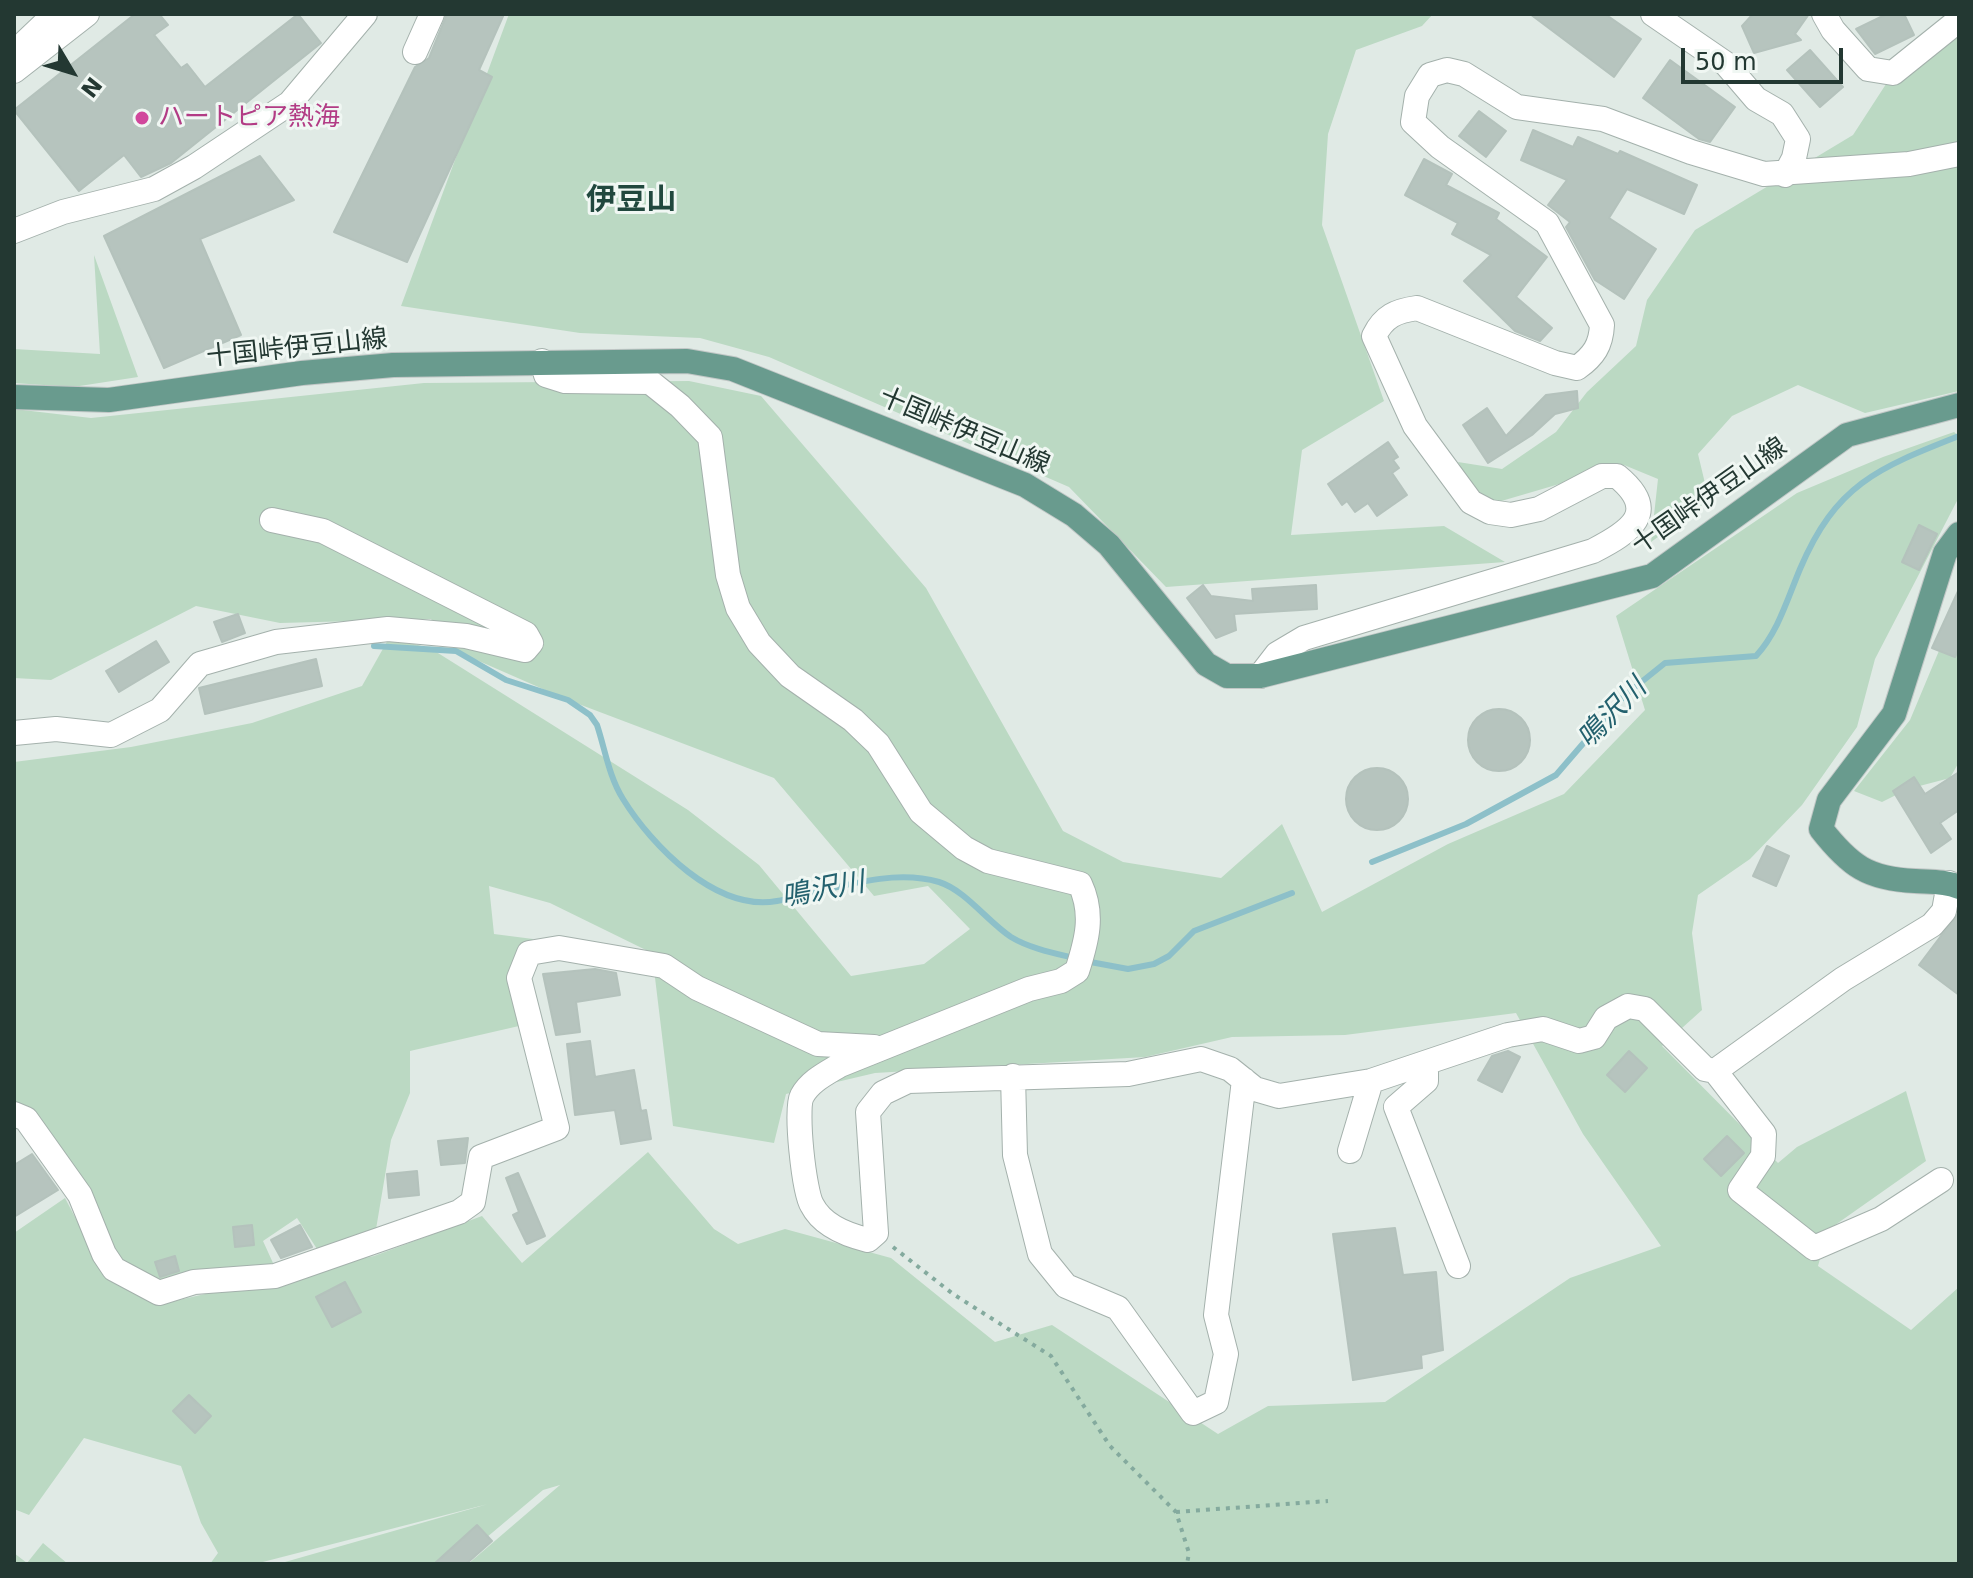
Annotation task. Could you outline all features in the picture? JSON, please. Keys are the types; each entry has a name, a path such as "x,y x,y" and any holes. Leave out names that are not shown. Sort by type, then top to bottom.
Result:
{"main road":[{"name":"十国峠伊豆山線","path":"14,397 109,400 302,373 393,365 687,361 733,369 1025,485 1074,515 1109,545 1206,664 1227,676 1260,676 1652,576 1847,435 1959,405"},
{"path":"1954,885 1886,880 1844,860 1821,829 1829,800 1894,714 1945,553 1959,534"}],"street":[{"path":"14,53 55,14"},
{"path":"14,71 87,14"},
{"path":"14,231 63,212 154,189 194,167 290,103 365,14"},
{"path":"415,52 432,14"},
{"path":"1653,14 1709,50 1756,99 1782,114 1798,139 1794,158 1785,175"},
{"path":"1824,14 1833,30 1868,69 1893,73 1959,20"},
{"path":"1260,676 1277,654 1304,638 1593,551 1625,534 1637,519 1640,503 1630,487 1617,476 1602,476 1539,509 1511,515 1490,512 1471,502 1415,426 1374,336 1381,321 1399,311 1417,308 1555,363 1577,368 1591,359 1601,342 1602,325 1547,223 1440,147 1413,122 1417,96 1430,75 1447,70 1464,74 1517,107 1603,119 1751,171 1785,175 1909,164 1959,154"},
{"path":"542,361 546,375 565,381 650,382 680,406 710,437 728,575 738,608 759,643 790,676 853,720 878,744 921,812 952,839 988,861 1080,884 1089,903 1089,922 1077,971 1061,981 1029,989 880,1047 816,1080 801,1097 797,1118 811,1204 823,1219 849,1236 868,1240 876,1233 868,1112 883,1093 908,1081 1128,1074 1201,1059 1230,1069 1255,1089 1279,1096 1371,1081 1508,1035 1543,1029 1562,1038 1579,1041 1594,1037 1606,1018 1628,1006 1645,1009 1705,1069 1715,1071 1764,1134 1763,1156 1740,1190 1814,1248 1881,1219 1941,1180"},
{"path":"14,733 56,729 111,735 160,710 200,664 276,642 388,629 466,636 525,650 531,643 526,634 366,551 323,531 272,520"},
{"path":"1715,1071 1843,979 1932,925 1944,911 1954,885"},
{"path":"14,1114 26,1119 80,1195 104,1254 114,1269 159,1293 194,1282 275,1276 459,1212 473,1202 481,1157 557,1128 519,978 529,953 559,948 664,966 697,988 818,1044 880,1047"},
{"path":"1426,1063 1426,1081 1396,1107 1458,1266"},
{"path":"1013,1076 1015,1155 1040,1254 1066,1286 1118,1308 1193,1413 1216,1402 1226,1354 1216,1315 1244,1080"},
{"path":"1350,1151 1371,1081"}],"path":[{"path":"876,1233 953,1294 1051,1356 1110,1446 1176,1512 1189,1553 1187,1564"},
{"path":"1176,1512 1328,1501"}],"green space":[{"path":"509,14 1433,14 1422,26 1356,50 1328,134 1322,225 1384,401 1302,450 1291,535 1444,526 1505,562 1166,587 1069,487 769,357 700,338 580,333 401,306"},
{"path":"1959,14 1959,391 1865,413 1798,385 1732,416 1698,454 1709,500 1651,542 1658,479 1624,465 1481,507 1458,462 1502,469 1556,432 1587,392 1636,346 1647,300 1695,230 1853,135 1899,64"},
{"path":"94,255 138,377 73,387 14,383 14,349 100,354"},
{"path":"689,381 761,396 926,588 1063,831 1123,862 1221,878 1282,824 1322,912 1448,844 1564,794 1645,710 1616,616 1797,493 1883,457 1954,432 1959,436 1959,497 1875,659 1857,727 1802,805 1750,859 1698,895 1692,933 1702,1010 1662,1046 1778,1163 1797,1147 1906,1091 1926,1161 1828,1230 1818,1266 1911,1330 1959,1287 1959,1564 468,1564 560,1485 543,1490 455,1564 278,1564 488,1504 255,1564 210,1564 218,1553 201,1523 181,1466 84,1438 29,1515 14,1509 14,1233 65,1198 100,1265 170,1302 328,1266 297,1218 263,1241 273,1263 239,1278 159,1293 117,1263 14,1120 14,762 131,747 252,723 362,686 389,638 430,648 688,810 759,865 851,976 924,964 970,929 928,886 874,896 774,778 568,700 456,651 431,619 280,623 196,606 51,680 14,678 14,409 91,418 424,383","holes":["489,886 550,903 652,953 673,1126 774,1143 786,1094 875,1073 1145,1057 1232,1037 1345,1035 1516,1013 1583,1134 1661,1246 1570,1278 1385,1402 1268,1406 1218,1434 1052,1325 995,1342 891,1258 785,1229 738,1244 714,1229 648,1152 522,1263 482,1216 374,1256 333,1265 374,1241 391,1140 410,1093 410,1051 532,1023 515,974 533,939 494,934"]},
{"path":"1959,603 1959,762 1950,778 1908,789 1882,802 1854,791 1910,720"},
{"path":"43,1543 68,1564 14,1564 14,1553 27,1563"}],"building":[{"path":"135,14 159,14 168,25 154,35 181,68 187,64 205,87 298,14 321,43 171,163 141,177 124,155 79,191 14,110"},
{"path":"447,14 504,14 479,70 492,77 407,262 334,232 415,67 429,58"},
{"path":"1530,14 1605,14 1641,39 1614,77"},
{"path":"1753,14 1809,14 1795,34 1801,40 1754,53 1742,26"},
{"path":"1887,14 1904,14 1914,35 1875,54 1856,29"},
{"path":"1810,50 1843,87 1820,107 1787,70"},
{"path":"1670,60 1735,107 1710,142 1699,139 1643,98"},
{"path":"1479,111 1506,131 1486,157 1459,136"},
{"path":"1533,130 1573,147 1578,137 1618,154 1620,151 1697,185 1684,214 1627,189 1609,218 1656,249 1624,299 1595,280 1566,227 1570,222 1548,205 1567,180 1521,160"},
{"path":"260,156 294,200 200,239 241,335 164,368 104,236"},
{"path":"1424,159 1452,174 1446,185 1499,213 1496,219 1547,257 1516,297 1552,328 1540,341 1515,331 1464,281 1491,255 1452,234 1458,223 1405,195"},
{"path":"1577,391 1578,408 1555,414 1532,435 1488,463 1463,425 1487,408 1506,436 1546,395"},
{"path":"1388,442 1398,457 1393,460 1399,468 1392,473 1407,495 1377,516 1368,503 1355,512 1347,501 1342,505 1328,484"},
{"path":"1919,525 1937,534 1919,570 1902,562"},
{"path":"1203,585 1211,596 1253,601 1252,589 1316,585 1317,609 1234,614 1236,630 1216,638 1187,598"},
{"path":"1959,589 1959,648 1955,657 1932,648"},
{"path":"238,614 245,633 222,642 214,622"},
{"path":"156,641 169,662 119,692 106,671"},
{"path":"316,659 322,686 205,714 199,688"},
{"path":"1499,709 1521,718 1530,740 1521,762 1499,771 1477,762 1468,740 1477,718"},
{"path":"1377,768 1399,777 1408,799 1399,821 1377,830 1355,821 1346,799 1355,777"},
{"path":"1959,772 1959,810 1940,823 1951,839 1931,853 1893,791 1914,777 1925,794"},
{"path":"1767,846 1789,856 1776,886 1753,876"},
{"path":"1959,912 1959,995 1919,965"},
{"path":"595,969 616,973 620,995 576,1002 580,1032 556,1035 543,974"},
{"path":"590,1041 595,1077 634,1070 641,1111 646,1110 651,1139 621,1144 615,1110 575,1115 567,1044"},
{"path":"1508,1051 1520,1057 1502,1092 1478,1080 1492,1056"},
{"path":"1629,1051 1647,1068 1625,1092 1607,1075"},
{"path":"1727,1136 1744,1153 1721,1176 1704,1159"},
{"path":"468,1138 465,1163 441,1165 438,1141"},
{"path":"32,1154 58,1190 14,1217 14,1165"},
{"path":"417,1171 419,1195 389,1198 387,1174"},
{"path":"518,1173 545,1236 527,1244 513,1215 519,1212 506,1178"},
{"path":"252,1225 254,1245 235,1247 233,1227"},
{"path":"300,1225 312,1247 281,1258 271,1240"},
{"path":"1395,1228 1403,1275 1436,1272 1443,1350 1421,1355 1422,1368 1353,1380 1333,1234"},
{"path":"175,1256 179,1271 160,1277 155,1262"},
{"path":"345,1282 361,1312 332,1327 316,1297"},
{"path":"189,1395 211,1416 195,1433 173,1411"},
{"path":"477,1525 492,1541 466,1564 434,1564"}],"waterway":[{"name":"鳴沢川","path":"1372,862 1466,824 1556,775 1624,696 1665,663 1756,656 1776,626 1814,540 1845,498 1863,483 1905,458 1959,436"},
{"name":"鳴沢川","path":"374,646 456,651 506,680 568,700 590,715 597,725 614,782 635,817 668,855 688,872 731,896 754,902 777,901 858,882 919,878 949,886 1018,941 1074,958"},
{"name":"鳴沢川","path":"1085,961 1128,969 1154,964 1169,956 1194,931 1292,893"}],"place":[{"name":"ハートピア熱海","path":"142,118"}],"district":[{"name":"伊豆山","path":"631,201"}]}
